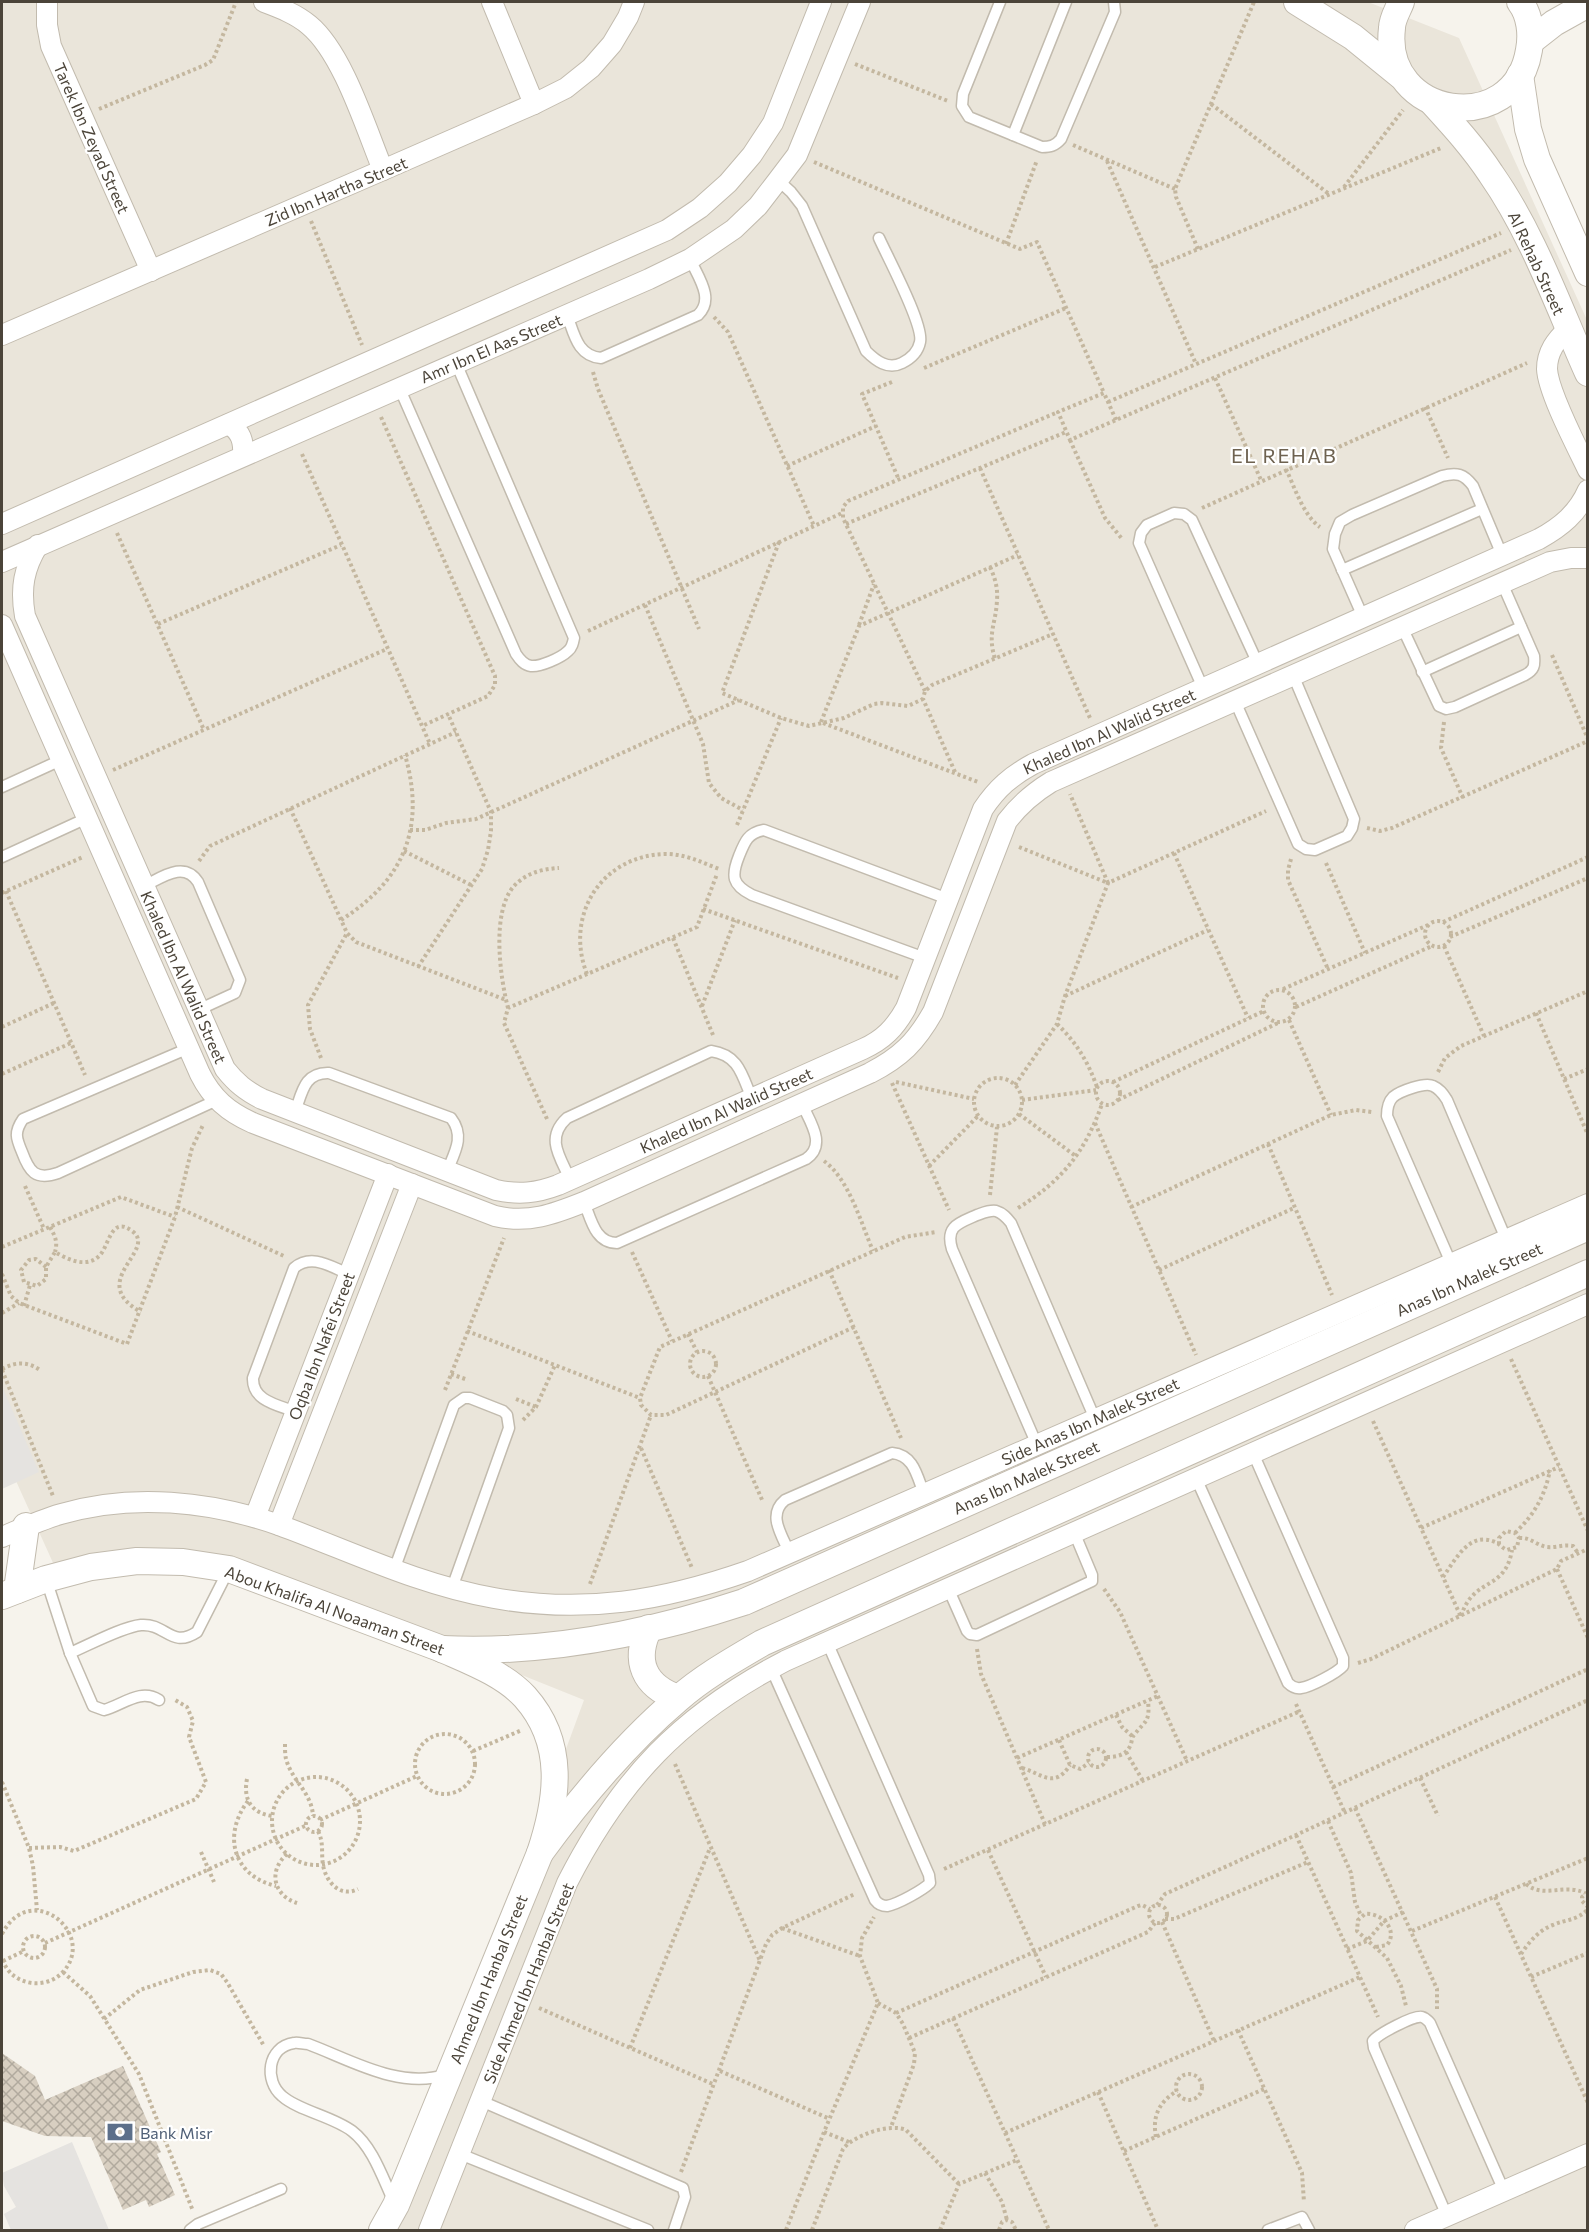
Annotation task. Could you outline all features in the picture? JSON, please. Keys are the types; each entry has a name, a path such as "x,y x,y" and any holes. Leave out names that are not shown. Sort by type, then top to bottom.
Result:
{"street":[{"name":"Tarek Ibn Zeyad Street","path":"47,2 47,25 51,46 151,271"},
{"path":"264,2 294,14 310,25 323,39 343,73 383,170"},
{"path":"492,2 534,104"},
{"name":"Zid Ibn Hartha Street","path":"2,335 534,104 566,87 591,68 612,44 634,2"},
{"path":"2,524 667,230 700,208 728,183 773,123 821,2"},
{"name":"Amr Ibn El Aas Street","path":"2,561 567,315 690,259 734,229 758,206 796,155 860,2"},
{"path":"1297,2 1353,37 1417,91 1452,108 1472,108 1491,102 1508,90 1520,75 1528,59 1530,41 1529,22 1520,2"},
{"path":"1401,2 1392,26 1392,53 1417,91"},
{"path":"1530,41 1554,23 1587,4"},
{"path":"1520,75 1528,129 1537,159 1587,273"},
{"name":"Al Rehab Street","path":"1417,91 1464,138 1491,174 1525,233 1587,373"},
{"path":"1568,329 1557,339 1549,353 1547,369 1550,385 1587,470"},
{"path":"271,405 269,414 271,424 277,432 289,435"},
{"path":"229,424 242,437 243,456"},
{"name":"Khaled Ibn Al Walid Street","path":"38,545 23,579 21,597 25,616 218,1055 235,1082 248,1092 295,1112 496,1190 528,1194 543,1191 752,1099 876,1042 889,1033 899,1022 915,984 983,809 996,790 1013,775 1097,735 1557,529 1572,516 1587,490"},
{"name":"Khaled Ibn Al Walid Street","path":"2,626 207,1088 220,1103 253,1123 495,1216 511,1220 533,1220 584,1202 802,1104 884,1066 907,1049 922,1032 933,1012 1007,821 1034,792 1063,777 1550,562 1587,558"},
{"path":"1320,636 1329,659"},
{"path":"925,958 949,969"},
{"path":"689,1126 699,1150"},
{"name":"Oqba Ibn Nafei Street","path":"255,1517 388,1174"},
{"name":"Oqba Ibn Nafei Street","path":"279,1525 412,1184"},
{"name":"Side Anas Ibn Malek Street","path":"2,1537 61,1514 113,1504 170,1502 218,1508 255,1517 394,1570 494,1598 536,1604 583,1605 623,1603 665,1596 700,1588 748,1571 1587,1204"},
{"name":"Anas Ibn Malek Street","path":"442,1649 483,1651 598,1639 700,1616 744,1602 1587,1227"},
{"path":"540,1853 591,1787 633,1741 678,1698 722,1666 762,1643 1587,1273"},
{"path":"662,1748 717,1701 771,1668 1587,1304"},
{"path":"9,1593 26,1526"},
{"name":"Abou Khalifa Al Noaaman Street","path":"9,1593 91,1567 137,1561 183,1562 229,1569 442,1649 498,1677 524,1696 542,1720"},
{"path":"650,1628 643,1641 641,1656 644,1671 652,1684 664,1693 678,1698"},
{"name":"Ahmed Ibn Hanbal Street","path":"382,2230 396,2205 540,1853 551,1820 555,1786 553,1752 542,1720"},
{"name":"Side Ahmed Ibn Hanbal Street","path":"429,2230 567,1883 585,1847 606,1814 630,1782 662,1748"},
{"path":"1415,2230 1587,2154"}],"lane":[{"path":"1000,2 963,94 962,106 969,117 1042,147 1053,146 1061,139 1115,12 1114,2"},
{"path":"1013,135 1066,2"},
{"path":"778,180 802,206 866,351 879,363 896,366 912,358 920,342 918,325 879,238"},
{"path":"567,315 579,348 592,358 601,358 698,315 704,309 706,295 690,259"},
{"path":"399,387 516,654 521,662 529,666 537,666 567,652 574,638 456,363"},
{"path":"1363,617 1333,549 1335,534 1340,522 1352,515 1454,473 1466,477 1469,482 1502,555"},
{"path":"1342,570 1482,509"},
{"path":"1203,688 1139,543 1141,533 1147,525 1174,513 1184,514 1192,520 1258,664"},
{"path":"1402,627 1439,706 1446,709 1532,671 1535,664 1534,656 1502,583"},
{"path":"1422,672 1521,627"},
{"path":"1235,701 1298,844 1306,849 1314,850 1347,836 1354,819 1293,675"},
{"path":"2,787 61,760"},
{"path":"2,857 87,818"},
{"path":"925,958 752,896 742,891 735,882 734,871 747,838 755,832 764,830 948,898"},
{"path":"144,886 179,871 194,875 240,980 235,993 198,1010"},
{"path":"189,1048 23,1119 17,1127 16,1136 28,1168 37,1175 48,1176 58,1173 220,1103"},
{"path":"570,1179 556,1147 555,1136 558,1126 567,1118 711,1052 730,1057 737,1065 752,1099"},
{"path":"295,1112 306,1084 312,1076 320,1072 329,1073 451,1118 456,1125 459,1141 447,1171"},
{"path":"1451,1263 1387,1116 1388,1106 1393,1097 1422,1084 1432,1085 1441,1091 1447,1100 1506,1239"},
{"path":"584,1202 597,1234 602,1240 617,1243 626,1239 813,1154 817,1146 817,1137 802,1104"},
{"path":"1037,1445 950,1241 953,1228 988,1211 997,1211 1011,1223 1095,1419"},
{"path":"296,1412 263,1399 256,1394 253,1387 253,1378 294,1268 300,1263 315,1260 349,1274"},
{"path":"394,1570 454,1406 464,1398 470,1398 503,1411 507,1415 509,1428 452,1588"},
{"path":"1196,1478 1288,1683 1293,1688 1301,1688 1338,1671 1343,1666 1343,1658 1253,1452"},
{"path":"789,1552 776,1521 775,1513 778,1505 784,1500 892,1453 907,1457 912,1463 924,1494"},
{"path":"948,1588 967,1631 977,1635 1092,1581 1092,1575 1074,1532"},
{"path":"70,1653 141,1625 161,1629 178,1639 188,1637 197,1632 229,1569"},
{"path":"46,1580 70,1653 90,1701 98,1709 109,1708 144,1694 152,1695 159,1700"},
{"path":"771,1668 875,1900 880,1905 888,1906 925,1889 930,1883 930,1875 827,1642"},
{"path":"1447,2216 1374,2048 1373,2041 1377,2035 1419,2017 1425,2018 1430,2023 1504,2191"},
{"path":"396,2205 366,2146 353,2131 283,2098 273,2088 269,2074 272,2060 280,2049 293,2043 308,2044 394,2077 422,2080 449,2074"},
{"path":"481,2101 683,2188 685,2197 674,2230"},
{"path":"460,2154 648,2230"},
{"path":"194,2227 281,2189"},
{"path":"1268,2230 1302,2217 1309,2230"}],"path":[{"path":"82,116 213,60 236,2"},
{"path":"1198,249 1174,189 1254,2"},
{"path":"837,57 962,106"},
{"path":"1342,189 1417,91"},
{"path":"1211,104 1329,194"},
{"path":"1155,267 1464,138"},
{"path":"1061,139 1174,189"},
{"path":"1006,244 1042,147"},
{"path":"796,155 1006,244 1020,249 1037,242 1116,420"},
{"path":"1107,161 1196,364"},
{"path":"304,205 369,362"},
{"path":"1108,402 1196,364 1525,233"},
{"path":"1070,440 1215,378 1525,233"},
{"path":"916,372 1066,308"},
{"path":"704,309 719,320 728,332 814,526"},
{"path":"1192,520 1206,505 1549,353"},
{"path":"592,358 593,375 598,389 699,629"},
{"path":"1215,378 1261,480"},
{"path":"895,381 862,394 899,480"},
{"path":"925,691 846,524 842,513 843,507 848,501 1104,393"},
{"path":"373,399 495,676 495,685 488,696 422,726"},
{"path":"1425,407 1454,473"},
{"path":"1058,412 1105,518 1122,539 1133,548 1143,552"},
{"path":"787,466 876,426"},
{"path":"846,524 1066,432"},
{"path":"289,435 430,744"},
{"path":"980,468 1097,735"},
{"path":"1287,469 1313,523 1335,534"},
{"path":"574,638 842,513"},
{"path":"109,514 204,730"},
{"path":"779,542 722,693 781,718 808,726 844,718 882,703 908,706 923,699"},
{"path":"158,624 341,545"},
{"path":"859,626 1018,555"},
{"path":"990,567 997,588 996,611 990,634 994,659"},
{"path":"821,722 874,583"},
{"path":"645,605 706,753 709,783 721,798 743,810"},
{"path":"955,772 923,699 925,691 932,685 1053,634"},
{"path":"96,778 387,649"},
{"path":"410,830 425,830 446,823 476,819 739,700"},
{"path":"1446,709 1441,748 1463,798"},
{"path":"418,967 473,886 489,850 491,812 448,714"},
{"path":"735,830 781,718"},
{"path":"821,722 955,772 996,790"},
{"path":"194,875 201,857 210,846 456,732"},
{"path":"1354,819 1364,826 1380,831 1392,828 1587,741"},
{"path":"341,920 379,891 393,872 404,851 410,830 413,792 405,755"},
{"path":"1015,1085 1058,1024 1065,996 1108,883 1063,777"},
{"path":"999,838 1108,883 1280,805"},
{"path":"290,808 347,933 356,942 506,1000"},
{"path":"1298,844 1290,861 1288,880 1328,969"},
{"path":"1319,848 1365,953"},
{"path":"91,1089 4,892 101,850"},
{"path":"404,851 473,886"},
{"path":"1174,853 1248,1018"},
{"path":"587,974 579,946 581,920 591,896 608,876 630,862 655,855 681,855 719,869"},
{"path":"1280,1022 1273,1021 1264,1011 1263,1002 1267,994 1274,990 1283,989 1435,921 1443,922 1587,857"},
{"path":"508,1008 697,927 723,859"},
{"path":"555,1136 504,1023 508,1008 500,946 505,902 513,887 526,876 542,869 559,868"},
{"path":"1444,946 1450,937 1587,878"},
{"path":"703,909 915,984"},
{"path":"702,1006 735,920"},
{"path":"1443,922 1448,926 1450,937"},
{"path":"1428,925 1425,937 1432,946"},
{"path":"1065,996 1208,930"},
{"path":"329,1073 313,1040 308,1005 347,933"},
{"path":"673,938 721,1053"},
{"path":"1296,1007 1432,946 1444,946"},
{"path":"1444,946 1484,1036"},
{"path":"1058,1024 1072,1038 1082,1053 1097,1088 1096,1098 1102,1104 1110,1105 1280,1022 1289,1020 1296,1007 1295,999 1283,989"},
{"path":"1432,1085 1445,1058 1452,1051 1587,991"},
{"path":"2,1027 54,1003"},
{"path":"1022,1100 1097,1088 1107,1081 1113,1082 1264,1011"},
{"path":"1536,1013 1587,1135"},
{"path":"1289,1020 1331,1115"},
{"path":"2,1074 71,1043"},
{"path":"1564,1079 1587,1069"},
{"path":"995,1078 1006,1079 1015,1085 1022,1100 1019,1114 1013,1121 997,1127 987,1124 978,1116 974,1108 974,1099 978,1089 985,1081 995,1078"},
{"path":"854,1327 666,1415 651,1415 641,1405 640,1398 660,1347 905,1237 953,1228 929,1166 891,1081 974,1099"},
{"path":"1113,1082 1120,1094 1118,1100"},
{"path":"2,1274 11,1296 19,1304 127,1344 175,1217 192,1148 204,1124 220,1103"},
{"path":"1005,1216 1033,1199 1057,1180 1077,1157 1102,1104"},
{"path":"1131,1206 1331,1115 1356,1110 1387,1116"},
{"path":"1019,1114 1077,1157"},
{"path":"929,1166 978,1116"},
{"path":"1095,1123 1203,1372"},
{"path":"988,1211 997,1127"},
{"path":"1268,1144 1339,1312"},
{"path":"813,1154 835,1169 873,1251"},
{"path":"2,1247 121,1197 175,1217"},
{"path":"177,1207 300,1263"},
{"path":"1159,1270 1294,1208"},
{"path":"46,1267 36,1259 29,1260 21,1270 24,1282 37,1286 46,1279 46,1267 57,1245 50,1227"},
{"path":"55,1252 73,1261 92,1260 99,1257 112,1231 119,1227 132,1230 138,1236 139,1245 122,1270 119,1285 124,1300 141,1312"},
{"path":"626,1239 672,1341"},
{"path":"829,1270 912,1463"},
{"path":"24,1306 30,1285"},
{"path":"2,1313 19,1304"},
{"path":"467,1331 640,1398"},
{"path":"688,1334 697,1352"},
{"path":"1503,1341 1587,1531"},
{"path":"707,1351 715,1358 716,1368 708,1376 698,1377 691,1370 690,1360 697,1352 707,1351"},
{"path":"40,1370 24,1363 10,1364 2,1370 61,1514"},
{"path":"509,1428 530,1415 536,1407 555,1365"},
{"path":"708,1376 762,1502 776,1521"},
{"path":"1365,1403 1461,1617"},
{"path":"583,1605 651,1415"},
{"path":"640,1447 700,1588"},
{"path":"1421,1528 1559,1467"},
{"path":"1515,1533 1536,1509 1545,1490 1550,1470"},
{"path":"1499,1544 1499,1538 1506,1531 1515,1533 1519,1538 1530,1539 1549,1547 1563,1544 1573,1546 1578,1553"},
{"path":"1443,1577 1468,1544 1484,1539 1499,1544 1507,1550 1512,1550 1517,1547 1519,1538"},
{"path":"1343,1666 1371,1659 1461,1617 1557,1569 1561,1561 1587,1549"},
{"path":"1461,1617 1464,1607 1477,1590 1500,1578 1504,1573 1508,1567 1512,1550"},
{"path":"1557,1569 1587,1638"},
{"path":"1092,1581 1104,1589 1120,1612 1187,1761"},
{"path":"977,1635 977,1659 981,1674 1045,1824"},
{"path":"1333,1787 1587,1669"},
{"path":"1293,1688 1298,1712 1345,1813"},
{"path":"1017,1758 1158,1696"},
{"path":"29,1848 60,1847 74,1851 196,1800 206,1782 189,1737 193,1721 187,1707 182,1703 177,1700 159,1700"},
{"path":"1150,1909 1157,1905 1165,1894 1587,1700"},
{"path":"1107,1757 1120,1756 1126,1752 1132,1742 1132,1736 1145,1725 1148,1717 1148,1701"},
{"path":"930,1875 1298,1712"},
{"path":"1116,1714 1122,1728 1132,1736"},
{"path":"473,1751 542,1720"},
{"path":"451,1734 468,1743 473,1751 475,1770 471,1779 457,1792 438,1794 422,1784 417,1776 414,1767 418,1748 432,1736 451,1734"},
{"path":"1059,1740 1070,1766"},
{"path":"285,1744 286,1759 298,1781 306,1790 313,1806 313,1816"},
{"path":"662,1748 710,1848 760,1961"},
{"path":"1097,1749 1101,1749 1107,1757 1103,1766 1098,1768 1089,1763 1089,1754 1097,1749"},
{"path":"1126,1752 1143,1781"},
{"path":"1070,1766 1080,1768 1089,1763"},
{"path":"1021,1768 1052,1779 1066,1772 1070,1766"},
{"path":"320,1820 417,1776"},
{"path":"309,1777 332,1779 342,1785 357,1803 361,1824 354,1845 338,1860 323,1865 306,1864 287,1854 276,1839 273,1828 275,1805 288,1786 298,1781 309,1777"},
{"path":"1420,1778 1438,1816"},
{"path":"248,1779 245,1790 254,1810 262,1815 273,1816"},
{"path":"2,1782 29,1848 37,1910"},
{"path":"248,1801 239,1813 234,1827 237,1857 257,1879 276,1886"},
{"path":"1355,1808 1437,1989 1436,2012 1430,2023"},
{"path":"313,1816 320,1820"},
{"path":"313,1816 307,1819 306,1826 310,1832 318,1831"},
{"path":"318,1831 321,1826 320,1820"},
{"path":"1328,1821 1351,1873 1355,1902 1361,1916 1356,1926 1357,1931 1376,1947 1395,1971 1404,2001"},
{"path":"45,1943 306,1826"},
{"path":"318,1831 322,1839 323,1865 328,1880 340,1890 351,1892 358,1889"},
{"path":"1296,1835 1384,2032"},
{"path":"630,2048 710,1848"},
{"path":"987,1849 1046,1977"},
{"path":"201,1852 214,1882"},
{"path":"287,1854 280,1860 274,1877 276,1886 284,1897 297,1904"},
{"path":"1412,1931 1587,1858"},
{"path":"909,2038 1148,1932 1155,1923 1174,1919 1308,1862"},
{"path":"1521,1954 1534,1937 1543,1930 1577,1918 1587,1908 1582,1902 1586,1893 1570,1888 1540,1892 1526,1884"},
{"path":"677,2184 766,1944 772,1935 782,1928 869,1888"},
{"path":"1495,1897 1587,2103"},
{"path":"880,1905 862,1938 860,1956 878,2003 896,2013 915,2053 914,2064 891,2127"},
{"path":"896,2013 1138,1906 1142,1905 1150,1909"},
{"path":"1157,1905 1166,1911 1164,1921 1214,2041"},
{"path":"1150,1909 1150,1919 1155,1923"},
{"path":"2,1934 12,1919 20,1914 37,1910 57,1917 69,1932 72,1953 69,1963 63,1972 48,1982 30,1983 14,1976 2,1960 24,1951"},
{"path":"1347,1949 1367,1941 1384,1921 1403,1912"},
{"path":"1361,1916 1374,1914 1389,1924 1392,1935 1387,1945 1376,1947"},
{"path":"782,1928 860,1956"},
{"path":"36,1936 45,1943 45,1949 38,1957 27,1956 24,1951 26,1940 30,1937 36,1936"},
{"path":"1531,1977 1587,1953"},
{"path":"104,2019 140,1990 193,1972 210,1970 221,1974 227,1982 272,2060"},
{"path":"63,1972 90,1996 139,2074 194,2227"},
{"path":"1005,2133 1359,1977"},
{"path":"520,1999 715,2085"},
{"path":"786,2230 878,2003"},
{"path":"953,2018 1049,2230"},
{"path":"1238,2030 1302,2173 1304,2202 1302,2217"},
{"path":"720,2071 830,2119"},
{"path":"1156,2137 1154,2126 1160,2105 1177,2091 1180,2079 1192,2074 1202,2083 1200,2096 1194,2100 1181,2097 1177,2091"},
{"path":"1124,2151 1264,2089"},
{"path":"1098,2092 1156,2230"},
{"path":"812,2230 843,2149 849,2142 891,2127 906,2130 959,2184"},
{"path":"824,2132 849,2142"},
{"path":"940,2230 959,2184 1017,2160"},
{"path":"985,2173 1002,2202 1007,2220 1012,2222 1016,2230"},
{"path":"999,2230 1002,2222 1007,2220"}],"shaded area":[{"path":"2,2 1368,2 1459,38 1587,320 1587,2230 369,2230 397,2183 432,2114 584,1700 247,1565 54,1565 2,1450"},
{"path":"2,1386 39,1472 2,1489"},
{"path":"72,2142 109,2230 11,2230 4,2214 16,2207 4,2186 2,2173"}],"building":[{"name":"Bank Misr","path":"2,2053 35,2076 45,2100 123,2066 161,2152 157,2154 175,2195 149,2207 146,2200 123,2210 91,2137 45,2136 2,2121"}],"place":[{"name":"Bank Misr","path":"120,2132"}],"district":[{"name":"EL REHAB","path":"1284,455"}]}
